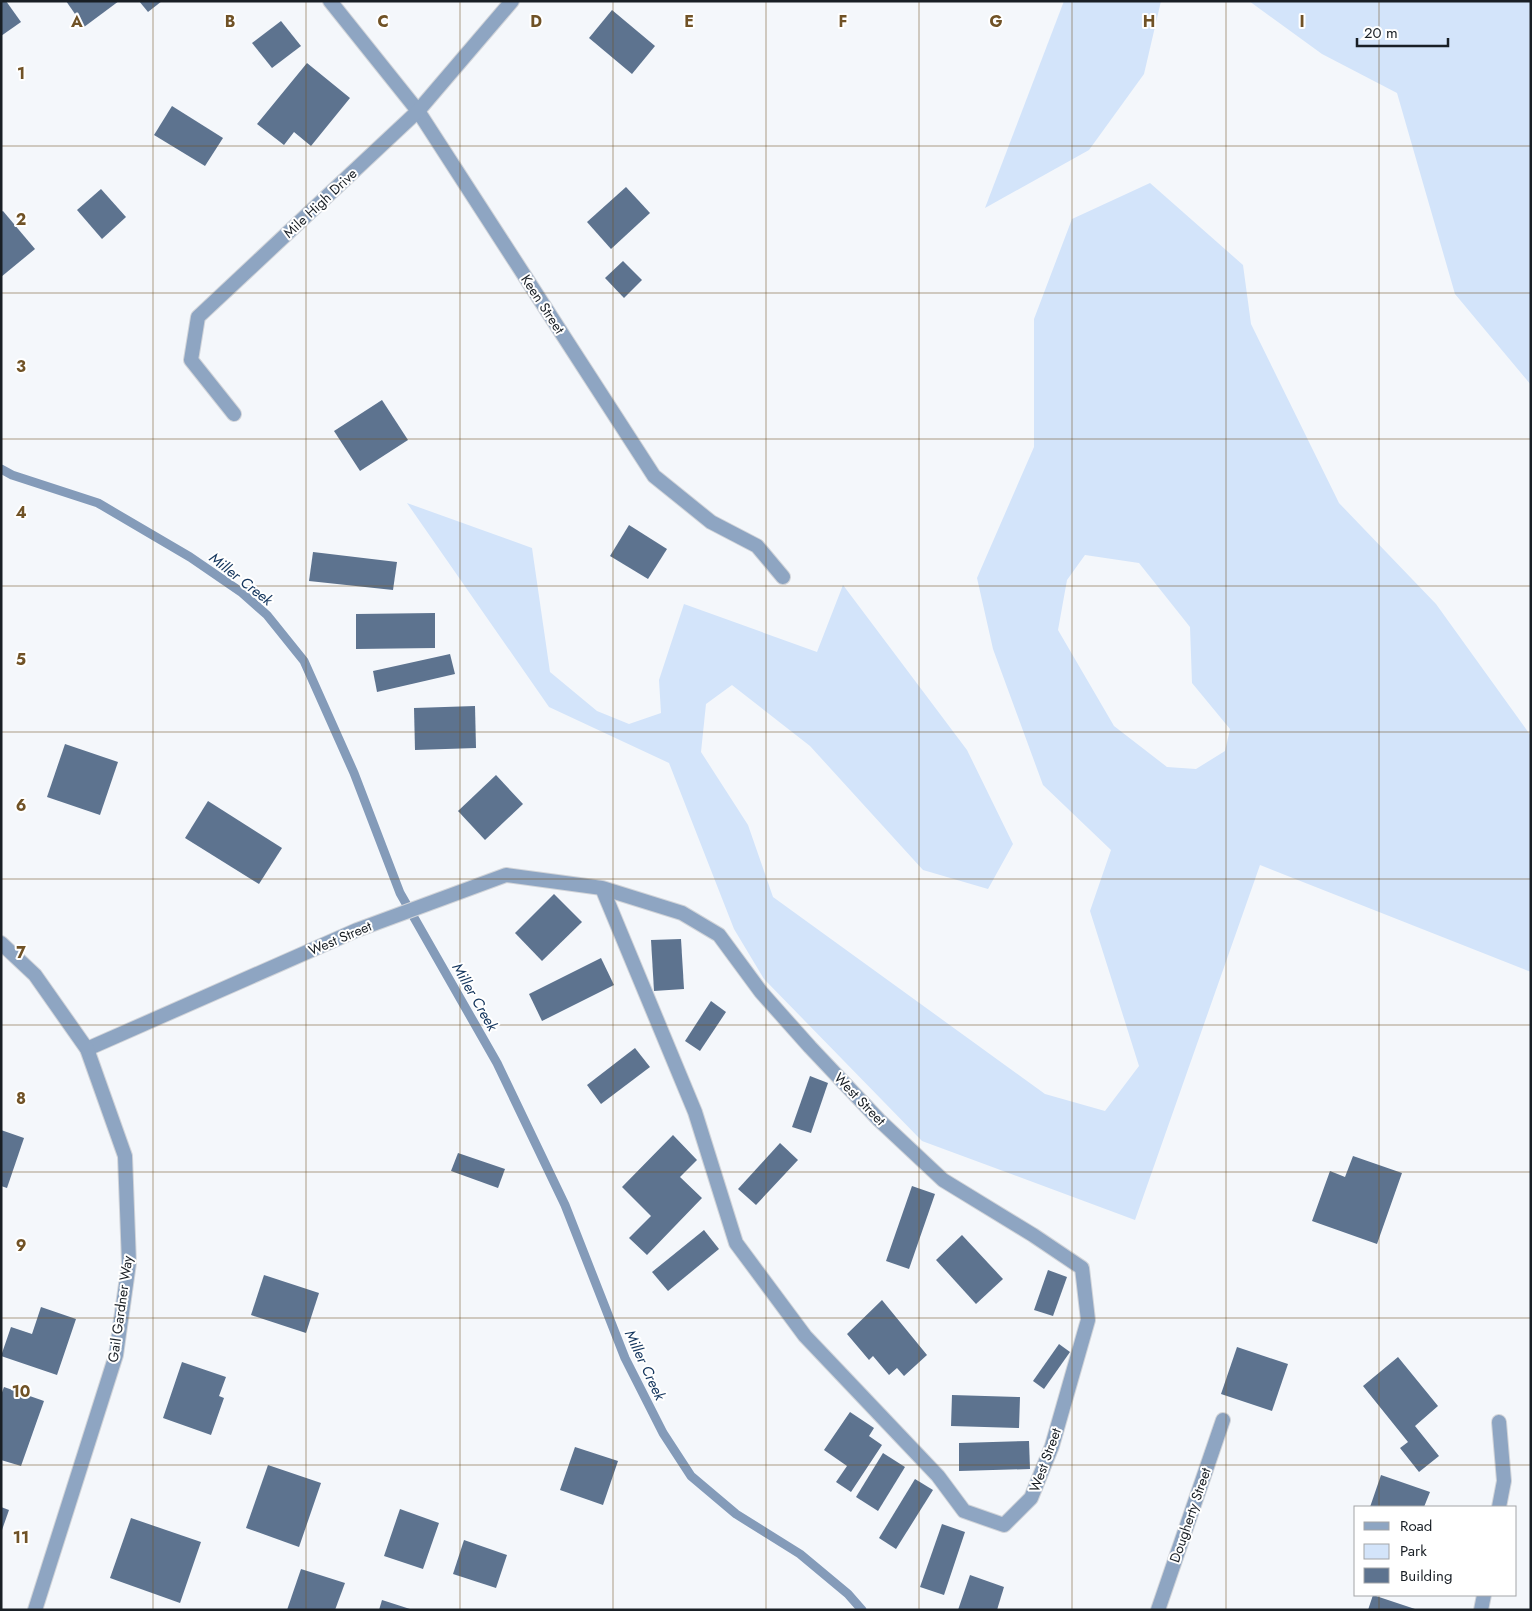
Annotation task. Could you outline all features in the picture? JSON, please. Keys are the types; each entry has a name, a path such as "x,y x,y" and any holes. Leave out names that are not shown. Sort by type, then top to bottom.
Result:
{"street":[{"name":"Keen Street","path":"330,1 418,111 654,476 711,522 757,546 783,577"},
{"name":"Mile High Drive","path":"234,414 191,360 198,317 418,111 512,1"},
{"name":"West Street","path":"87,1049 357,930 506,875 602,888 682,913 719,935 761,992 810,1047 879,1120 943,1180 1033,1235 1082,1268 1088,1320 1052,1446 1031,1498 1004,1525 964,1511 938,1476 805,1336 736,1243 695,1112 602,888"},
{"name":"Gail Gardner Way","path":"1,943 35,975 87,1049 125,1156 129,1263 116,1355 35,1610"},
{"name":"Dougherty Street","path":"1158,1610 1223,1420"},
{"path":"1499,1422 1504,1481 1499,1506"},
{"path":"1481,1610 1484,1596"}],"green space":[{"path":"1064,1 1161,1 1144,74 1089,150 985,208"},
{"path":"1249,1 1531,1 1531,385 1455,294 1397,93 1322,54"},
{"path":"1150,183 1243,265 1251,324 1339,503 1436,604 1531,736 1531,972 1260,865 1135,1220 922,1141 764,979 734,929 669,763 549,707 407,503 532,548 550,672 597,711 629,724 661,713 659,680 684,604 817,652 843,585 967,750 1013,844 988,889 923,870 810,746 732,685 706,704 701,752 748,825 773,897 1045,1094 1105,1111 1139,1066 1090,911 1111,850 1043,785 993,649 977,578 1034,447 1034,319 1072,219","holes":["1085,555 1139,563 1190,627 1192,683 1230,729 1225,751 1196,769 1167,767 1114,726 1058,630 1067,580"]}],"building":[{"path":"1,1 6,1 21,22 1,36"},
{"path":"66,1 119,1 84,27"},
{"path":"139,1 162,1 148,12"},
{"path":"612,10 655,46 632,74 589,38"},
{"path":"281,21 301,46 272,68 252,43"},
{"path":"307,63 350,98 311,146 294,132 284,145 257,124"},
{"path":"172,106 223,138 205,166 154,135"},
{"path":"626,187 650,213 611,249 587,222"},
{"path":"101,189 126,217 102,239 77,210"},
{"path":"3,211 35,249 1,277 1,212"},
{"path":"623,261 642,280 624,298 605,278"},
{"path":"382,400 408,440 360,471 334,431"},
{"path":"629,525 667,549 648,579 610,556"},
{"path":"313,552 397,562 393,590 309,581"},
{"path":"435,613 435,648 356,649 356,614"},
{"path":"450,654 455,674 377,692 373,671"},
{"path":"475,706 476,748 415,750 414,708"},
{"path":"65,744 118,762 100,815 47,797"},
{"path":"496,775 523,804 485,840 458,811"},
{"path":"208,801 282,848 259,884 185,838"},
{"path":"554,894 582,922 542,961 515,933"},
{"path":"681,939 684,989 654,991 651,940"},
{"path":"601,958 614,985 542,1021 529,994"},
{"path":"711,1001 726,1012 700,1051 685,1041"},
{"path":"635,1048 650,1067 601,1104 587,1085"},
{"path":"810,1076 828,1083 811,1133 792,1127"},
{"path":"1,1130 24,1138 7,1188 1,1186"},
{"path":"673,1135 697,1160 680,1177 702,1198 647,1255 629,1238 651,1216 622,1187"},
{"path":"780,1143 798,1160 756,1205 738,1189"},
{"path":"458,1153 505,1169 498,1188 451,1171"},
{"path":"1353,1156 1402,1173 1377,1244 1312,1221 1330,1171 1345,1177"},
{"path":"912,1186 935,1194 909,1269 886,1261"},
{"path":"704,1230 719,1249 668,1291 652,1272"},
{"path":"962,1235 1003,1279 976,1304 936,1260"},
{"path":"1048,1270 1067,1277 1053,1316 1034,1310"},
{"path":"264,1275 319,1293 306,1333 251,1315"},
{"path":"882,1300 927,1355 904,1376 897,1368 889,1375 873,1356 869,1360 847,1334"},
{"path":"41,1307 76,1319 57,1375 1,1356 11,1327 32,1334"},
{"path":"1059,1344 1070,1352 1044,1389 1033,1381"},
{"path":"1237,1347 1288,1364 1272,1411 1221,1394"},
{"path":"1398,1357 1438,1406 1415,1426 1439,1456 1419,1472 1400,1448 1408,1442 1363,1386"},
{"path":"182,1362 226,1377 219,1396 224,1398 211,1435 163,1418"},
{"path":"4,1387 44,1401 21,1466 1,1460 1,1395"},
{"path":"952,1395 1020,1397 1019,1428 951,1426"},
{"path":"850,1412 874,1428 869,1436 882,1445 851,1492 836,1482 847,1466 824,1450"},
{"path":"1029,1441 1030,1469 959,1471 959,1443"},
{"path":"575,1447 618,1461 603,1505 560,1490"},
{"path":"883,1453 905,1467 878,1511 856,1497"},
{"path":"268,1465 321,1483 299,1547 246,1528"},
{"path":"1381,1475 1430,1492 1424,1506 1370,1506"},
{"path":"915,1479 933,1490 896,1549 879,1538"},
{"path":"1,1507 9,1510 2,1530 1,1530"},
{"path":"400,1509 439,1523 423,1569 384,1556"},
{"path":"131,1518 201,1542 180,1603 110,1578"},
{"path":"942,1524 965,1532 944,1595 920,1587"},
{"path":"464,1540 507,1555 496,1588 453,1574"},
{"path":"301,1569 345,1583 335,1610 287,1610"},
{"path":"970,1575 1004,1587 997,1610 958,1610"},
{"path":"1373,1596 1415,1609 1415,1610 1368,1610"},
{"path":"382,1600 410,1609 410,1610 379,1610"}],"waterway":[{"name":"Miller Creek","path":"1,469 12,475 98,503 190,557 241,592 267,615 304,661 354,773 400,893 497,1063 565,1205 625,1358 663,1433 691,1476 736,1514 800,1554 848,1594 862,1610"}]}
